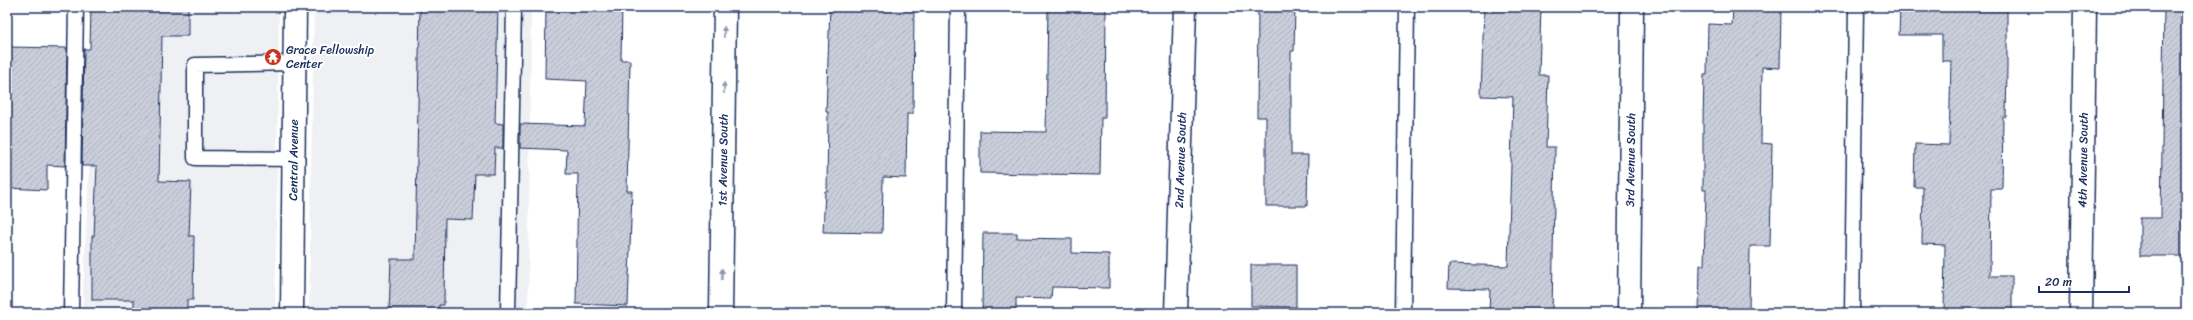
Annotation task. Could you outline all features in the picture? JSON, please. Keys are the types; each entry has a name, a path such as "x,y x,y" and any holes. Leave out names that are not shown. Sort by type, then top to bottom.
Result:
{"street":[{"name":"Central Avenue","path":"292,313 295,7"},
{"name":"1st Avenue South","path":"721,313 725,7"},
{"name":"2nd Avenue South","path":"1176,313 1185,7"},
{"name":"3rd Avenue South","path":"1629,313 1632,7"},
{"name":"4th Avenue South","path":"2081,313 2085,7"}],"lane":[{"path":"71,313 76,7"},
{"path":"508,313 514,7"},
{"path":"954,313 958,7"},
{"path":"1403,313 1407,7"},
{"path":"1852,313 1856,7"},
{"path":"294,63 195,65 195,158 294,159"}],"shaded area":[{"path":"97,7 279,7 275,313 82,313"},
{"path":"314,7 531,7 528,313 309,313"}],"building":[{"path":"91,7 188,7 188,36 162,36 159,181 191,182 189,236 194,236 193,300 187,300 187,313 134,313 134,300 92,300 92,236 94,236 97,166 82,166 84,49 90,49"},
{"path":"420,7 498,7 495,123 503,124 503,148 495,148 494,174 475,174 473,220 445,219 444,305 439,305 439,313 389,313 391,259 415,259"},
{"path":"546,7 622,7 621,60 630,60 627,191 632,191 628,306 576,304 578,174 566,174 567,150 520,148 520,124 585,126 587,81 545,79"},
{"path":"830,7 914,7 913,114 907,114 906,178 883,177 882,233 823,232 825,191 827,191 828,112 826,112"},
{"path":"1048,7 1106,7 1105,118 1101,118 1100,175 980,173 980,131 1046,132"},
{"path":"1258,7 1295,7 1294,51 1291,51 1291,155 1308,155 1307,206 1266,206 1266,117 1257,117"},
{"path":"1484,7 1541,7 1539,75 1548,75 1546,147 1555,147 1552,313 1489,313 1490,289 1448,288 1449,264 1508,266 1513,97 1481,96"},
{"path":"1733,7 1781,7 1780,68 1762,67 1761,143 1772,144 1770,246 1750,246 1749,313 1699,313 1700,265 1704,265 1706,190 1703,190 1703,123 1704,75 1707,75 1708,24 1732,25"},
{"path":"2164,7 2186,7 2186,256 2140,256 2140,218 2161,218"},
{"path":"1900,8 2007,10 2006,117 2003,117 2002,189 1991,189 1990,276 2012,276 2012,313 1944,313 1945,245 1922,244 1923,187 1914,187 1915,144 1949,145 1951,61 1942,61 1942,35 1899,35"},
{"path":"7,47 67,48 65,166 47,165 47,190 7,188"},
{"path":"983,233 1017,233 1017,238 1072,239 1072,253 1109,254 1109,288 1052,287 1051,299 1016,298 1016,313 982,313"},
{"path":"1251,265 1296,265 1296,307 1251,306"}],"place":[{"name":"Grace Fellowship Center","path":"273,57"}]}
